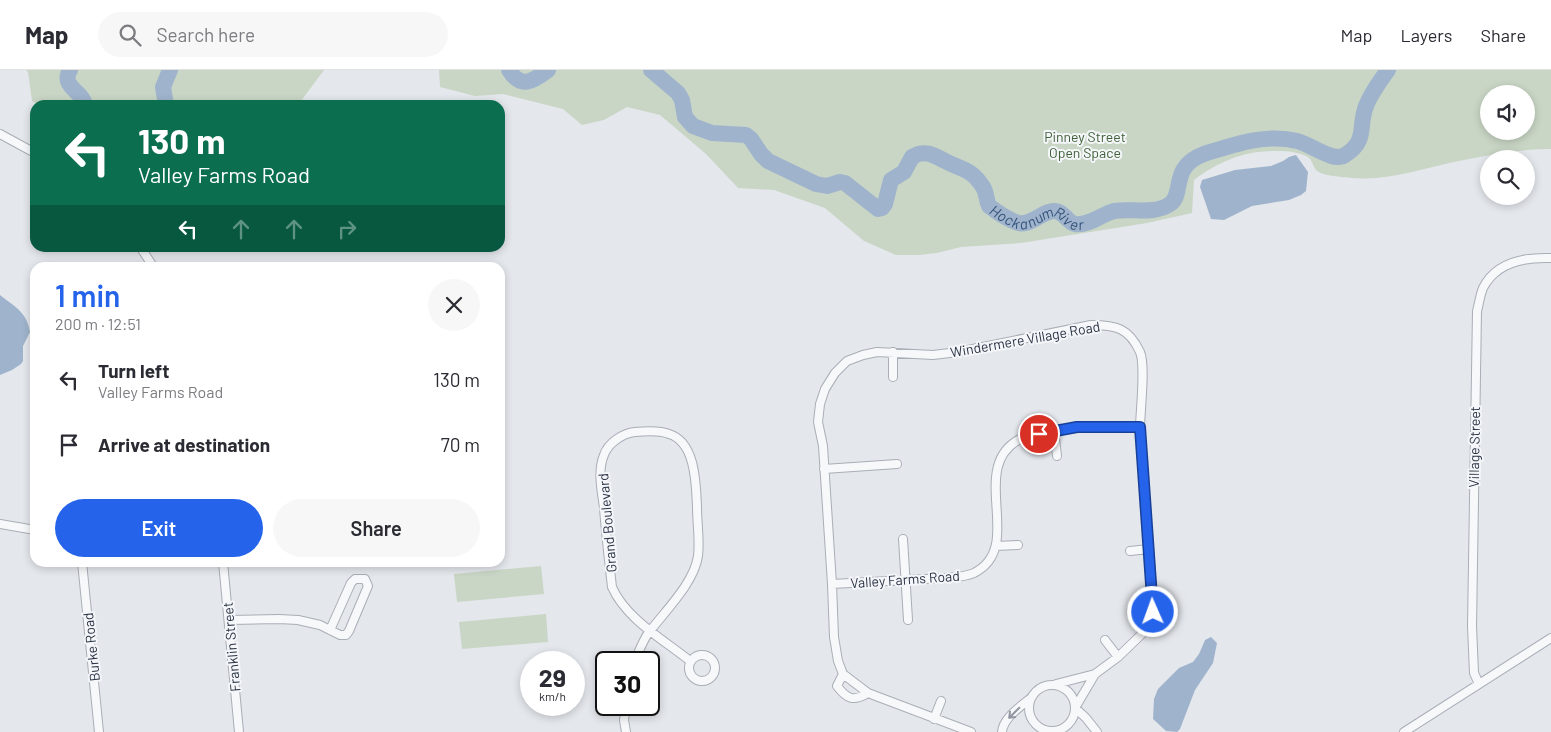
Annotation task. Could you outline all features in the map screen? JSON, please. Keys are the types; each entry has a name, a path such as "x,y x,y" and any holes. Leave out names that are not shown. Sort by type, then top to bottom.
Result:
{"street":[{"path":"0,134 30,150"},
{"name":"Village Street","path":"1479,684 1474,673 1472,626 1477,311 1483,289 1494,273 1511,262 1529,258 1551,258"},
{"name":"Windermere Village Road","path":"971,732 961,731 868,693 843,674 838,661 834,637 823,446 818,422 824,389 835,373 848,361 863,355 893,352 933,355 958,352 1091,325 1119,327 1130,336 1141,354 1140,427 1153,612 1148,628 1095,674 1075,708 1074,716 1064,727 1048,731 1036,724 1032,719 1029,705 1031,698"},
{"path":"893,352 893,377"},
{"path":"1018,545 996,546 998,532 997,464 1002,454 1010,446 1024,437 1054,430 1077,427 1140,427"},
{"path":"1054,430 1057,456"},
{"name":"Grand Boulevard","path":"639,651 646,637 688,581 695,569 698,556 696,483 688,451 670,434 649,431 626,433 613,443 604,455 601,476 612,587 618,599 632,616 651,630"},
{"path":"824,469 898,464"},
{"path":"0,524 30,529"},
{"path":"903,539 908,620"},
{"name":"Valley Farms Road","path":"832,584 963,576 975,573 989,560 996,546"},
{"path":"1130,551 1149,549"},
{"name":"Burke Road","path":"82,567 99,732"},
{"name":"Franklin Street","path":"224,567 239,732"},
{"path":"229,620 298,620 320,626 340,635 346,635 368,586 365,579 355,579 352,583 330,630"},
{"path":"651,630 690,661"},
{"path":"1404,732 1551,638"},
{"path":"1105,640 1118,656"},
{"name":"Windermere Village Road","path":"843,674 837,686 845,696 852,698 861,697 868,693"},
{"name":"Windermere Village Road","path":"1002,732 1002,727 1013,714 1041,688 1095,674"},
{"path":"1054,685 1061,686 1072,695 1075,708 1097,732"},
{"path":"934,719 941,701"},
{"path":"625,716 626,732"}],"green space":[{"path":"26,70 324,70 302,100 32,100 28,72"},
{"name":"Pinney Street Open Space","path":"439,70 1551,70 1551,149 1480,150 1480,157 1409,173 1366,178 1338,177 1323,174 1316,170 1308,157 1297,153 1278,151 1255,152 1223,162 1194,180 1192,213 1147,223 1021,243 961,247 919,255 896,255 864,241 825,208 774,190 738,188 706,154 660,115 627,107 604,120 582,125 563,109 503,94 475,96 440,87"},
{"path":"541,566 544,594 457,602 454,574"},
{"path":"546,614 548,642 462,649 459,622"}],"water":[{"path":"1296,155 1308,172 1306,191 1301,195 1289,200 1252,206 1224,220 1211,219 1200,187 1202,180 1235,170 1271,166"},
{"path":"0,295 23,315 30,332 23,346 23,361 21,364 0,375"},
{"path":"1211,637 1217,643 1213,663 1195,690 1180,729 1177,732 1166,731 1153,719 1154,699 1158,689 1179,668 1193,662 1205,640"}],"waterway":[{"name":"Hockanum River","path":"70,70 68,81 83,100"},
{"name":"Hockanum River","path":"165,100 163,87 170,70"},
{"name":"Hockanum River","path":"509,70 513,76 522,82 537,78 548,70"},
{"name":"Hockanum River","path":"651,70 678,93 682,100 685,117 693,126 712,133 746,135 768,161 816,184 827,186 840,182 845,183 878,209 882,208 885,204 891,180 904,172 912,157 925,153 966,170 974,176 983,187 989,206 1014,222 1027,223 1044,214 1057,211 1075,224 1090,222 1114,211 1150,210 1164,207 1174,200 1182,173 1193,159 1238,144 1262,139 1285,139 1303,143 1334,157 1345,155 1352,150 1360,139 1366,106 1388,70"}],"route":[{"path":"1039,434 1077,427 1140,427 1153,612"}]}
